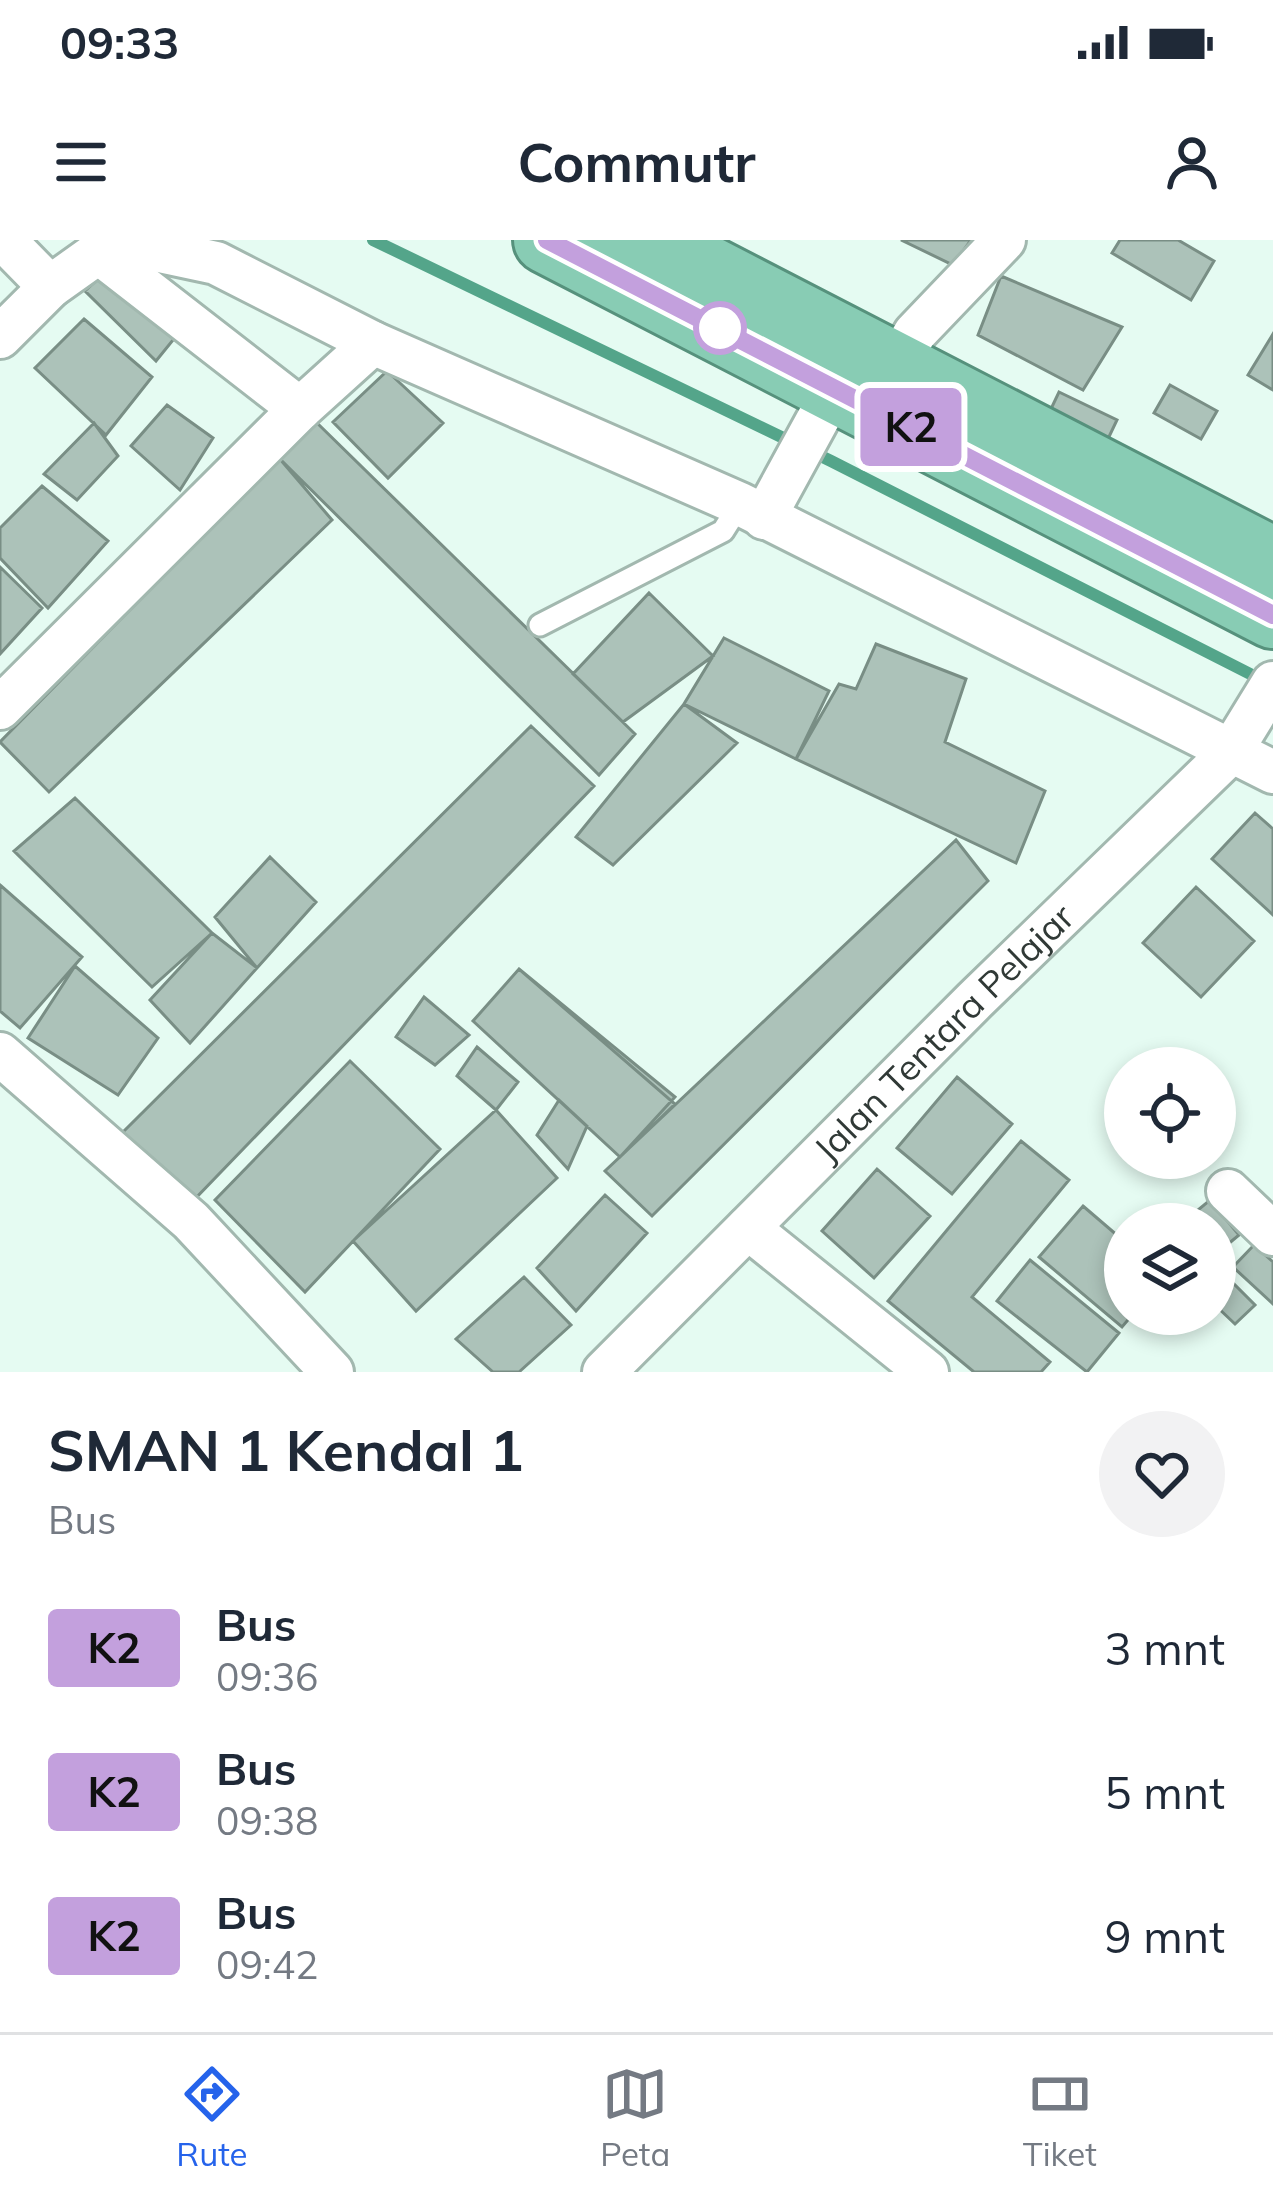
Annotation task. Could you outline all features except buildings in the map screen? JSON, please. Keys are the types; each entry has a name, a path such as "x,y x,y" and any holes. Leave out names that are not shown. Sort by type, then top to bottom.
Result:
{"highway":[{"path":"547,240 1273,615"},
{"path":"651,240 848,396 1273,561"}],"street":[{"path":"4,240 50,287"},
{"path":"760,507 848,396 1004,240"},
{"path":"109,244 300,409"},
{"path":"0,337 50,287 109,244 215,262 373,343 760,507 1236,744 1273,772"},
{"path":"0,708 300,409 373,343"},
{"name":"Jalan Tentara Pelajar","path":"604,1372 1236,744 1273,683"},
{"path":"5,1066 190,1221 332,1372"},
{"path":"1228,1191 1273,1234"},
{"path":"748,1228 927,1372"}],"lane":[{"path":"540,625 723,531 760,507"}],"waterway":[{"path":"373,240 831,461 1266,682"}],"bus line":[{"name":"K2","path":"547,240 1273,615"}]}
